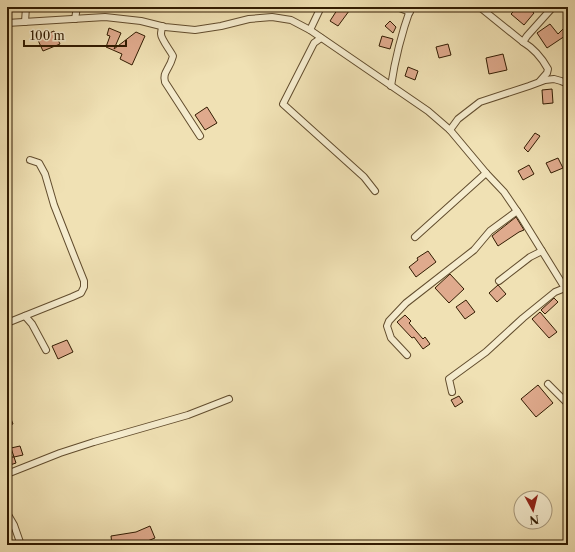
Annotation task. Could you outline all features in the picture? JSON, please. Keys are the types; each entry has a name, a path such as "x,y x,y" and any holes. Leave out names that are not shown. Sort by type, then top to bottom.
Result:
{"street":[{"path":"24,22 26,7"},
{"path":"75,18 76,7"},
{"path":"310,30 320,7"},
{"path":"391,86 394,68 410,10 397,7"},
{"path":"523,42 553,7"},
{"path":"482,9 527,44 540,57 548,68 547,73 540,81"},
{"path":"7,23 105,17 195,30 221,26 249,19 272,17 291,20 310,30 428,111 450,130 504,192 566,290 555,292 523,318 486,352 449,379 452,392"},
{"path":"162,26 161,34 173,56 164,77 165,82 200,136"},
{"path":"321,38 314,42 283,104 364,177 375,191"},
{"path":"450,130 458,120 480,102 540,81 554,79 568,84"},
{"path":"7,323 72,298 81,293 84,287 84,281 54,205 45,174 39,163 30,160"},
{"path":"415,237 486,173"},
{"path":"407,355 391,338 387,326 389,321 406,303 474,250 490,231 517,211"},
{"path":"499,281 530,257 542,250"},
{"path":"25,316 32,324 46,350"},
{"path":"548,384 568,404"},
{"path":"7,474 67,451 188,414 229,399"},
{"path":"7,512 14,525 21,545"}],"building":[{"path":"339,7 352,7 338,26 330,21"},
{"path":"518,7 527,7 534,13 524,25 511,14"},
{"path":"390,21 396,27 393,33 385,26"},
{"path":"550,24 558,34 568,24 568,34 547,48 537,33"},
{"path":"109,28 121,33 114,49 136,32 145,36 132,65 120,59 122,54 106,47 110,36 107,35"},
{"path":"54,31 60,44 43,51 37,38"},
{"path":"382,36 393,39 390,49 379,46"},
{"path":"448,44 451,55 439,58 436,47"},
{"path":"503,54 507,70 489,74 486,58"},
{"path":"408,67 418,71 415,80 405,76"},
{"path":"552,89 553,103 543,104 542,90"},
{"path":"207,107 217,123 205,130 195,115"},
{"path":"535,133 540,136 528,152 524,148"},
{"path":"558,158 563,168 551,173 546,163"},
{"path":"529,165 534,174 523,180 518,171"},
{"path":"516,217 524,230 498,246 492,236"},
{"path":"428,251 436,262 416,277 409,267 418,260 417,258"},
{"path":"450,274 464,289 449,303 435,288"},
{"path":"498,285 506,294 497,302 489,293"},
{"path":"554,298 558,302 545,314 541,310"},
{"path":"466,300 475,312 465,319 456,307"},
{"path":"540,312 557,332 549,338 532,319"},
{"path":"405,315 411,321 409,323 423,339 425,337 430,344 423,349 414,337 412,338 397,322"},
{"path":"67,340 73,352 58,359 52,346"},
{"path":"538,385 553,403 536,417 521,399"},
{"path":"459,396 463,402 455,407 451,400"},
{"path":"7,409 13,424 7,426"},
{"path":"20,446 23,455 14,457 11,448"},
{"path":"7,457 14,457 16,463 7,466"},
{"path":"150,526 155,538 140,544 112,545 111,536 136,532"}]}
